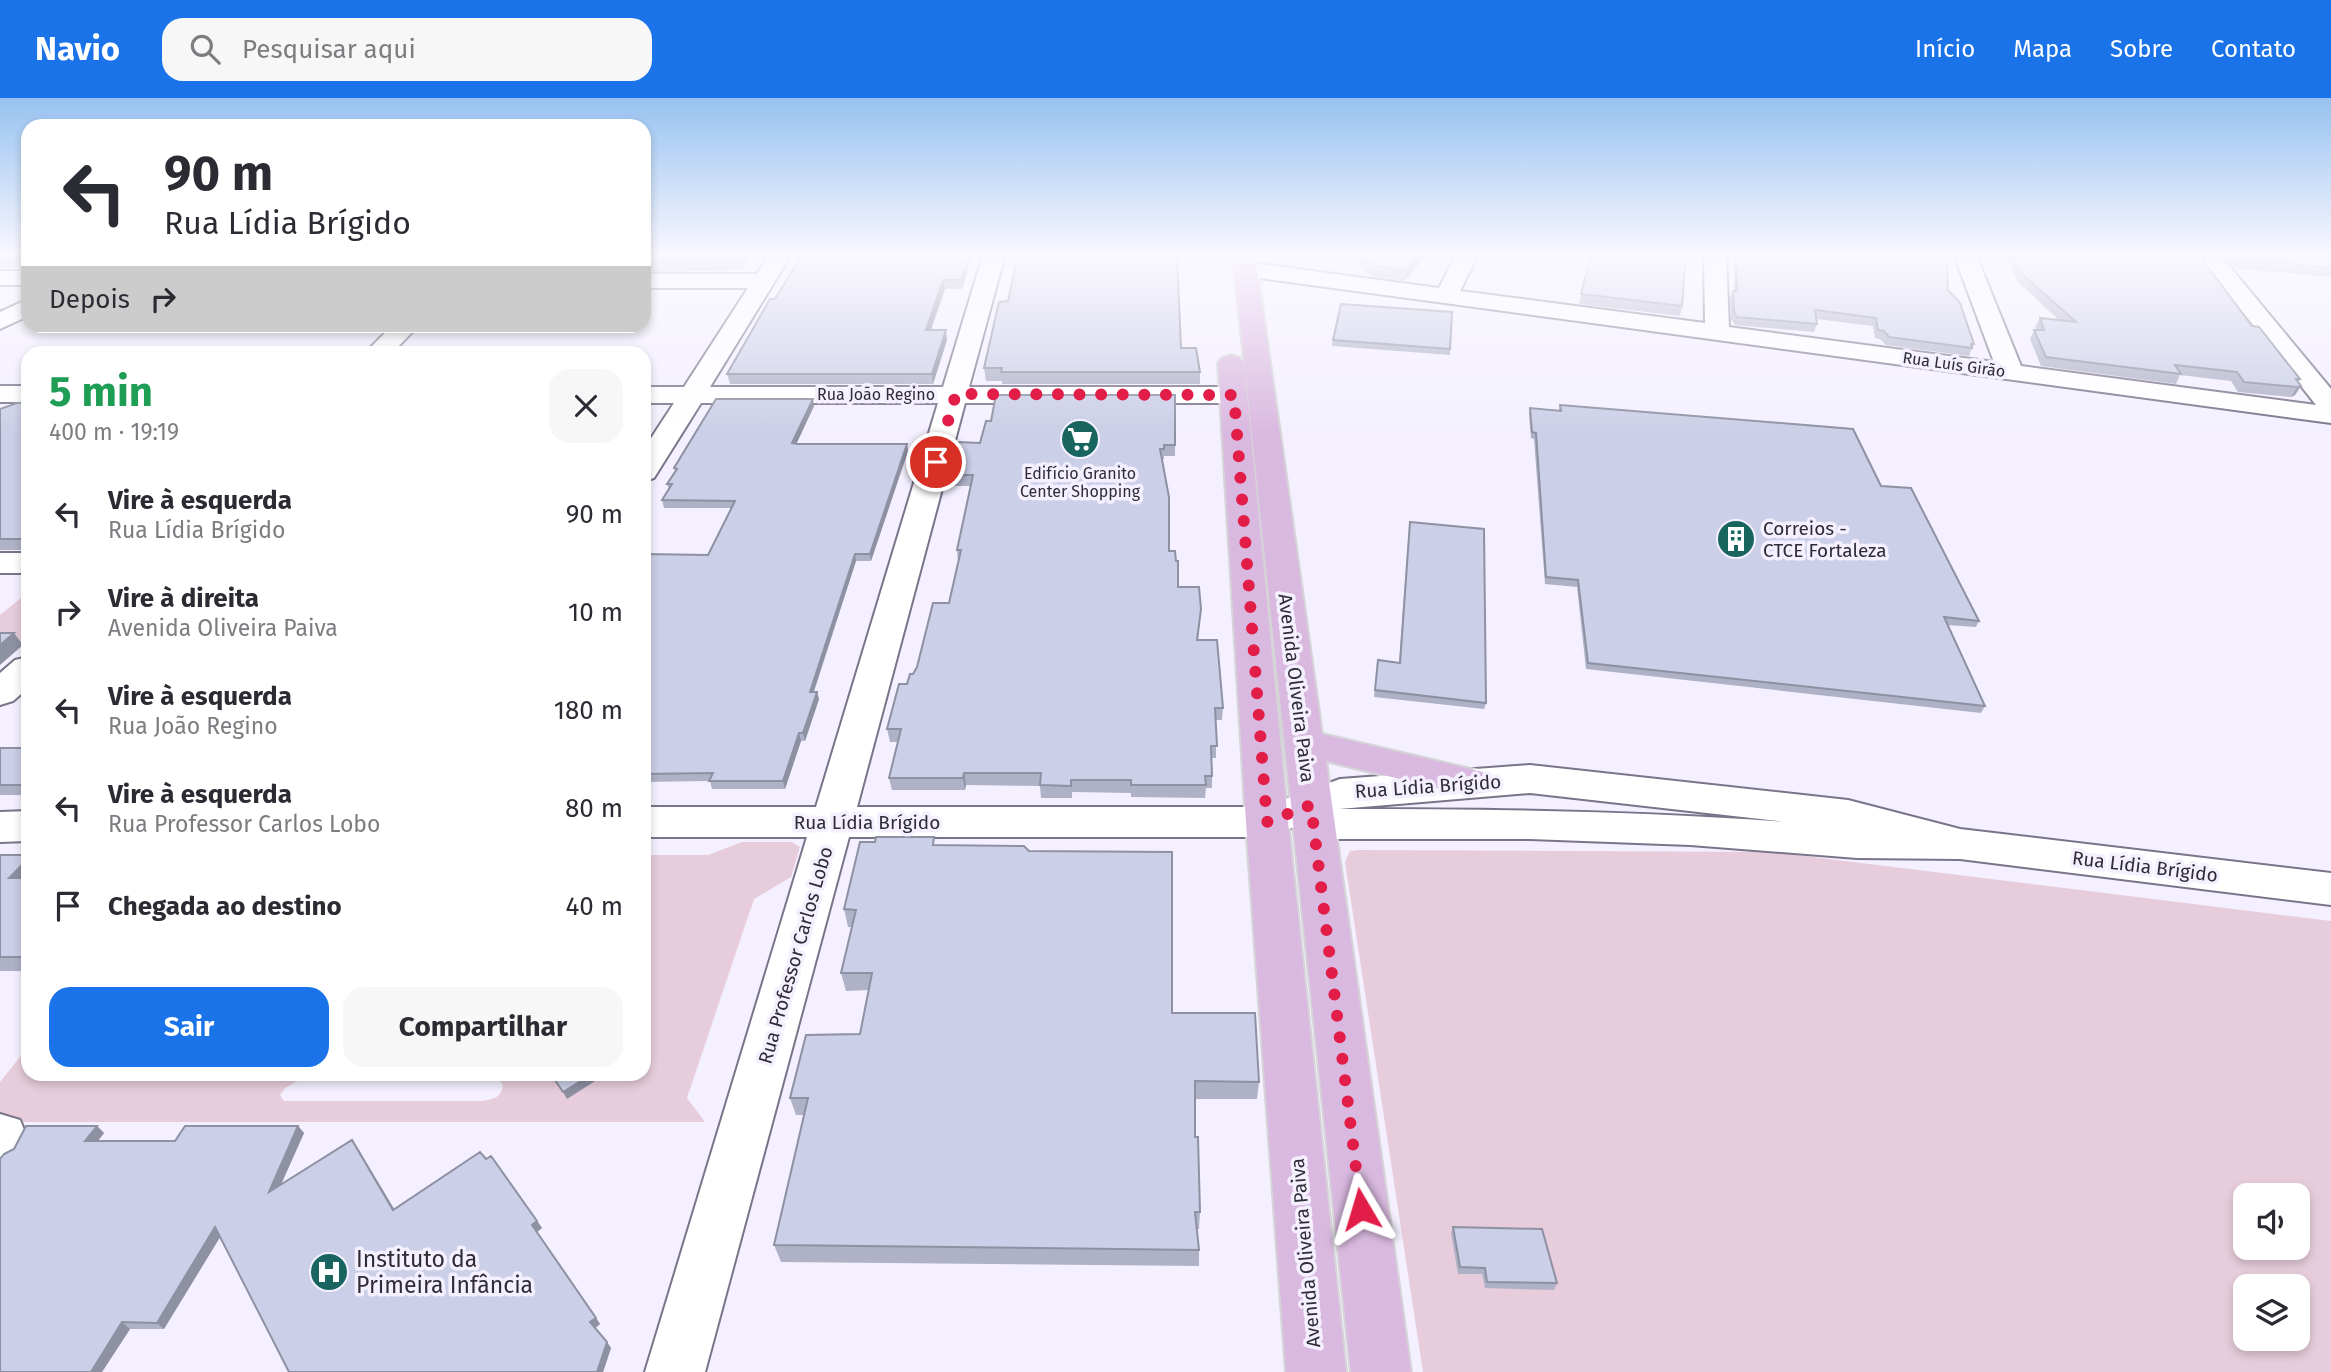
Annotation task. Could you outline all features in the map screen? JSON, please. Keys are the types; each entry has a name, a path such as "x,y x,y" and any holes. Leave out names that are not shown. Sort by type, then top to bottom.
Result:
{"main road":[{"name":"Avenida Oliveira Paiva","path":"1235,314 1234,395 1381,1372"},
{"name":"Avenida Oliveira Paiva","path":"1244,314 1304,743 1297,817 1316,1372"},
{"path":"1304,743 1469,782"}],"street":[{"path":"651,460 743,314"},
{"name":"Rua Professor Carlos Lobo","path":"675,1372 977,314"},
{"name":"Rua Luís Girão","path":"1581,314 2331,415"},
{"path":"1717,314 1717,332"},
{"path":"1988,314 2011,372"},
{"path":"2257,314 2331,406"},
{"path":"385,346 398,333"},
{"path":"0,394 21,394"},
{"name":"Rua João Regino","path":"651,395 1234,395"},
{"path":"0,563 21,563"},
{"path":"0,693 21,674"},
{"path":"1530,779 1549,791 1554,805 1530,824"},
{"name":"Rua Lídia Brígido","path":"1297,817 1340,793 1530,779 1848,815 1960,844"},
{"name":"Rua Lídia Brígido","path":"651,822 1297,817 1690,830 1857,843 1960,844 2331,888"},
{"path":"0,827 21,826"}],"shaded area":[{"path":"21,598 20,644 0,644 0,615"},
{"path":"742,842 792,842 800,847 791,877 754,899 687,1098 705,1122 0,1122 0,1082 21,1056 21,1081 297,1081 285,1088 280,1095 284,1101 482,1101 501,1093 503,1085 500,1081 651,1081 651,855 708,855"},
{"path":"1358,850 1772,852 2331,921 2331,1372 1423,1372 1345,862 1350,851"}],"building":[{"path":"761,314 931,314 926,330 946,330 932,374 727,374"},
{"path":"996,314 1180,314 1181,348 1196,348 1200,372 1001,372 1002,368 984,368"},
{"path":"1339,314 1452,314 1450,349 1333,340"},
{"path":"1735,314 1816,314 1817,324 1737,317"},
{"path":"1849,314 1964,314 1974,344 1971,344 1972,348 1889,337 1884,331 1878,330 1876,318"},
{"path":"2068,314 2243,314 2252,326 2259,327 2300,379 2296,379 2301,386 2244,382 2237,372 2175,365 2181,374 2046,357 2034,330 2044,330 2040,318 2076,322"},
{"path":"996,395 1175,395 1175,445 1164,445 1164,449 1160,449 1169,497 1169,551 1175,551 1178,561 1178,587 1199,587 1201,609 1197,640 1217,640 1223,708 1215,708 1217,746 1211,746 1212,776 1205,776 1206,785 1131,785 1131,780 1071,780 1071,786 1040,785 1041,773 964,773 963,778 889,778 901,729 887,729 899,684 907,684 910,674 913,674 917,667 933,603 949,603 961,550 957,550 973,475 950,475 959,442 980,443 986,421 991,421"},
{"path":"716,399 813,399 792,443 907,444 870,554 855,554 810,692 817,692 803,733 799,733 783,781 709,781 713,773 651,774 651,554 708,555 735,501 662,500 672,484 667,484 677,469 674,468"},
{"path":"21,403 21,539 0,539 0,409"},
{"name":"Correios - CTCE Fortaleza","path":"1560,405 1853,429 1881,486 1911,488 1979,621 1944,617 1985,706 1588,663 1578,580 1546,577 1536,433 1532,432 1530,408 1561,411"},
{"path":"1410,522 1484,529 1486,703 1375,690 1378,660 1400,663"},
{"path":"0,633 14,633 0,645"},
{"path":"0,748 21,748 21,785 0,785"},
{"path":"876,837 934,837 933,845 1024,846 1029,851 1172,852 1172,1013 1255,1013 1259,1082 1195,1081 1195,1137 1198,1137 1200,1212 1195,1212 1199,1250 774,1245 808,1098 790,1098 806,1035 860,1034 872,973 841,973 856,910 844,909 860,842 875,842"},
{"path":"0,855 21,855 21,866 9,878 21,878 21,957 0,957"},
{"path":"556,1081 581,1081 563,1092"},
{"name":"Instituto da Primeira Infância","path":"26,1126 97,1126 85,1141 175,1141 185,1126 298,1126 269,1192 352,1140 393,1210 480,1152 486,1159 491,1156 537,1221 532,1225 596,1318 590,1322 607,1342 597,1372 289,1372 215,1227 157,1323 122,1322 91,1372 0,1372 0,1159 14,1149"},
{"path":"1453,1227 1542,1229 1557,1283 1487,1282 1485,1268 1460,1267"}],"place":[{"name":"Edifício Granito Center Shopping","path":"1080,439"},
{"name":"Correios - CTCE Fortaleza","path":"1736,539"},
{"name":"Instituto da Primeira Infância","path":"329,1272"}],"route":[{"path":"936,462 956,394 1234,395 1267,822 1311,805 1361,1209"}]}
